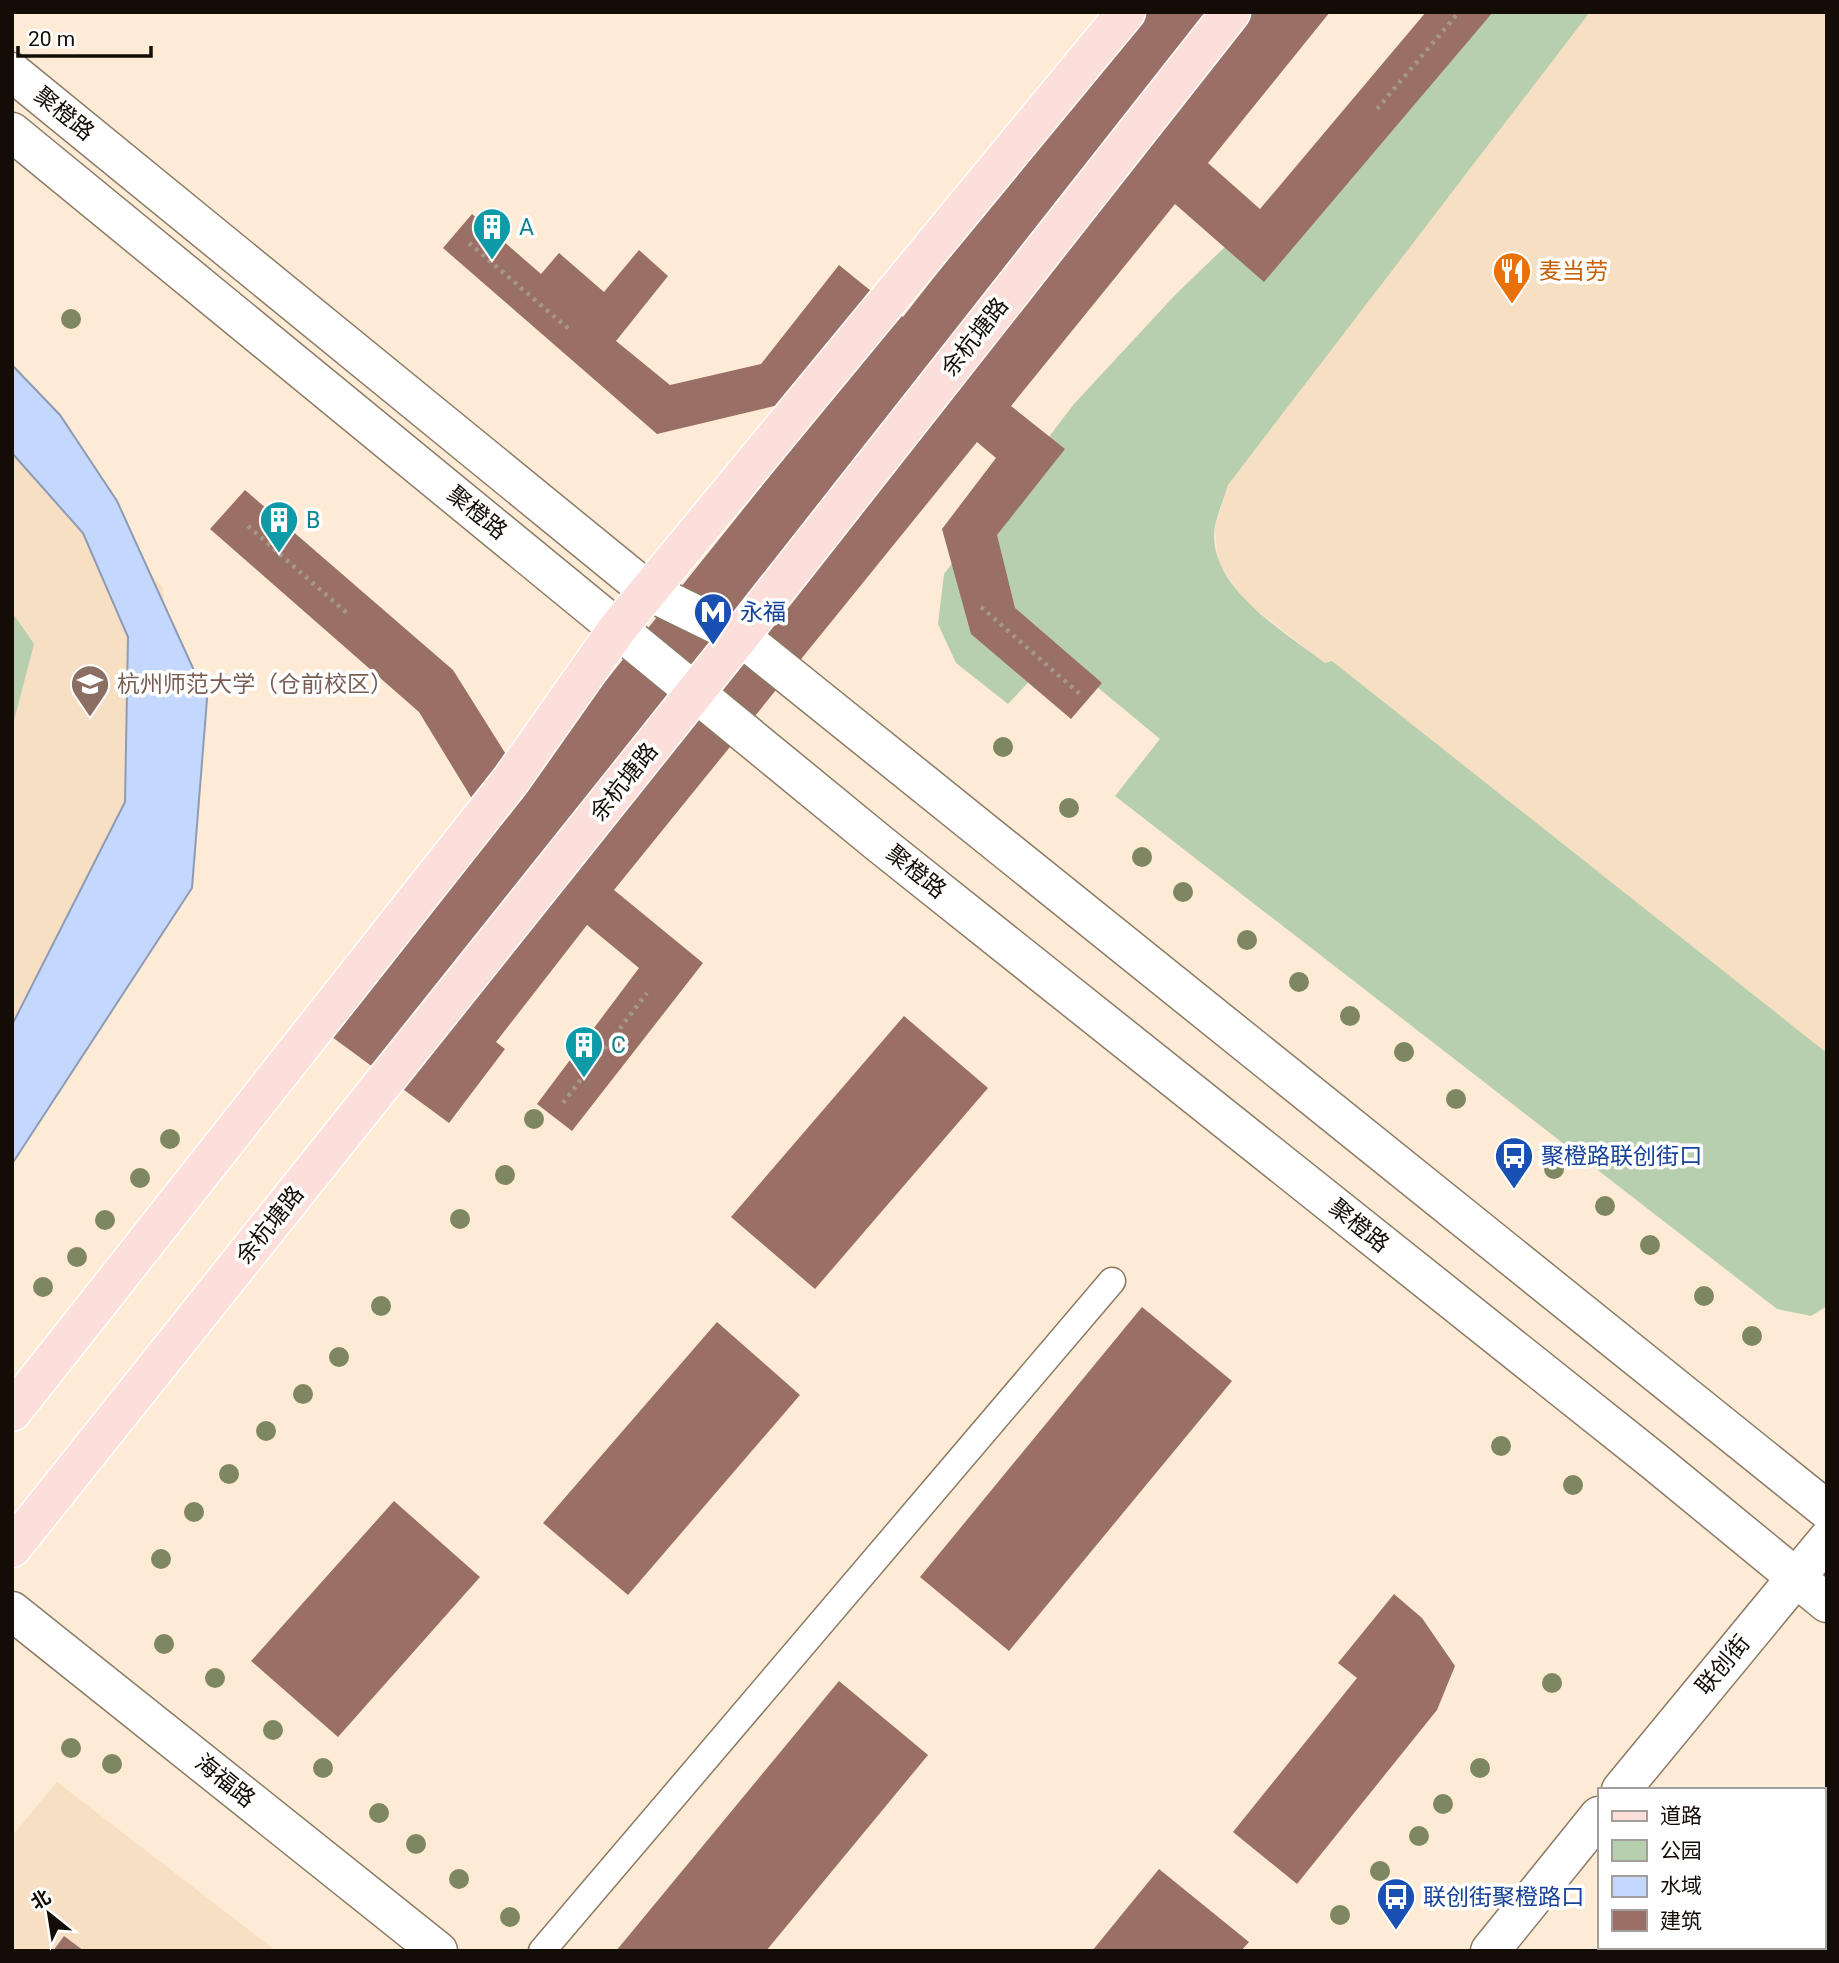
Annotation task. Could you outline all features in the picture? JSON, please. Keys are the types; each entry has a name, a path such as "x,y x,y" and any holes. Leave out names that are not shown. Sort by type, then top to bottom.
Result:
{"main road":[{"path":"12,1412 510,780 648,590 1126,12"},
{"name":"余杭塘路","path":"12,1548 740,636 1231,12"}],"street":[{"name":"聚橙路","path":"12,72 648,590 740,636 1827,1510"},
{"name":"聚橙路","path":"12,132 891,852 1654,1461 1827,1603"},
{"name":"联创街","path":"1622,1788 1827,1541"},
{"name":"海福路","path":"12,1611 438,1951"},
{"path":"1490,1951 1598,1817"}],"lane":[{"path":"542,1951 1112,1281"}],"path":[{"path":"1377,109 1459,12"},
{"path":"469,243 571,331"},
{"path":"248,526 349,615"},
{"path":"981,607 1082,695"},
{"path":"563,1103 647,993"}],"shaded area":[{"path":"1590,12 1827,12 1827,1053 1332,661 1325,663 1244,600 1218,561 1215,528 1228,485"},
{"name":"杭州师范大学（仓前校区）","path":"12,414 163,588 175,847 12,1103"},
{"path":"57,1782 276,1951 12,1951 12,1836"}],"green space":[{"path":"1440,12 1590,12 1228,485 1215,526 1215,548 1222,568 1235,588 1270,622 1325,663 1332,661 1827,1053 1827,1306 1811,1316 1777,1309 1115,796 1160,739 1056,653 1008,704 956,663 938,624 944,574 1074,404 1175,295 1311,164"},
{"path":"12,612 34,644 12,728"},
{"path":"1827,1788 1827,1951 1637,1951 1825,1949"}],"water":[{"path":"12,365 60,415 117,501 207,699 192,888 12,1164 12,1025 125,802 128,637 83,533 12,453"}],"building":[{"name":"永福","path":"1141,12 1330,12 1208,163 1260,209 1426,12 1493,12 1264,282 1175,204 1011,406 1065,449 997,535 1015,608 1102,683 1071,719 971,634 942,529 996,458 977,442 614,890 703,963 572,1131 537,1104 639,968 587,925 496,1042 505,1049 449,1123 313,1023 488,825 419,712 210,529 245,490 453,670 524,783 866,356 783,404 657,434 443,248 472,214 541,274 559,253 604,292 639,250 668,276 616,341 670,385 761,364 839,265 903,317"},
{"path":"904,1016 988,1088 815,1289 731,1217"},
{"path":"1142,1307 1232,1381 1009,1651 920,1577"},
{"path":"717,1322 800,1395 628,1595 543,1523"},
{"path":"394,1501 480,1577 338,1737 251,1661"},
{"path":"1394,1594 1422,1618 1455,1666 1437,1710 1297,1884 1233,1832 1357,1678 1338,1663"},
{"path":"839,1681 928,1755 766,1951 616,1951"},
{"path":"1159,1869 1249,1942 1241,1951 1092,1951"},
{"path":"64,1936 84,1951 53,1951"}],"place":[{"name":"A","path":"492,261"},
{"name":"麦当劳","path":"1512,305"},
{"name":"B","path":"279,554"},
{"name":"永福","path":"713,646"},
{"name":"杭州师范大学（仓前校区）","path":"90,718"},
{"name":"C","path":"584,1079"},
{"name":"聚橙路联创街口","path":"1514,1190"},
{"name":"联创街聚橙路口","path":"1396,1931"}]}
